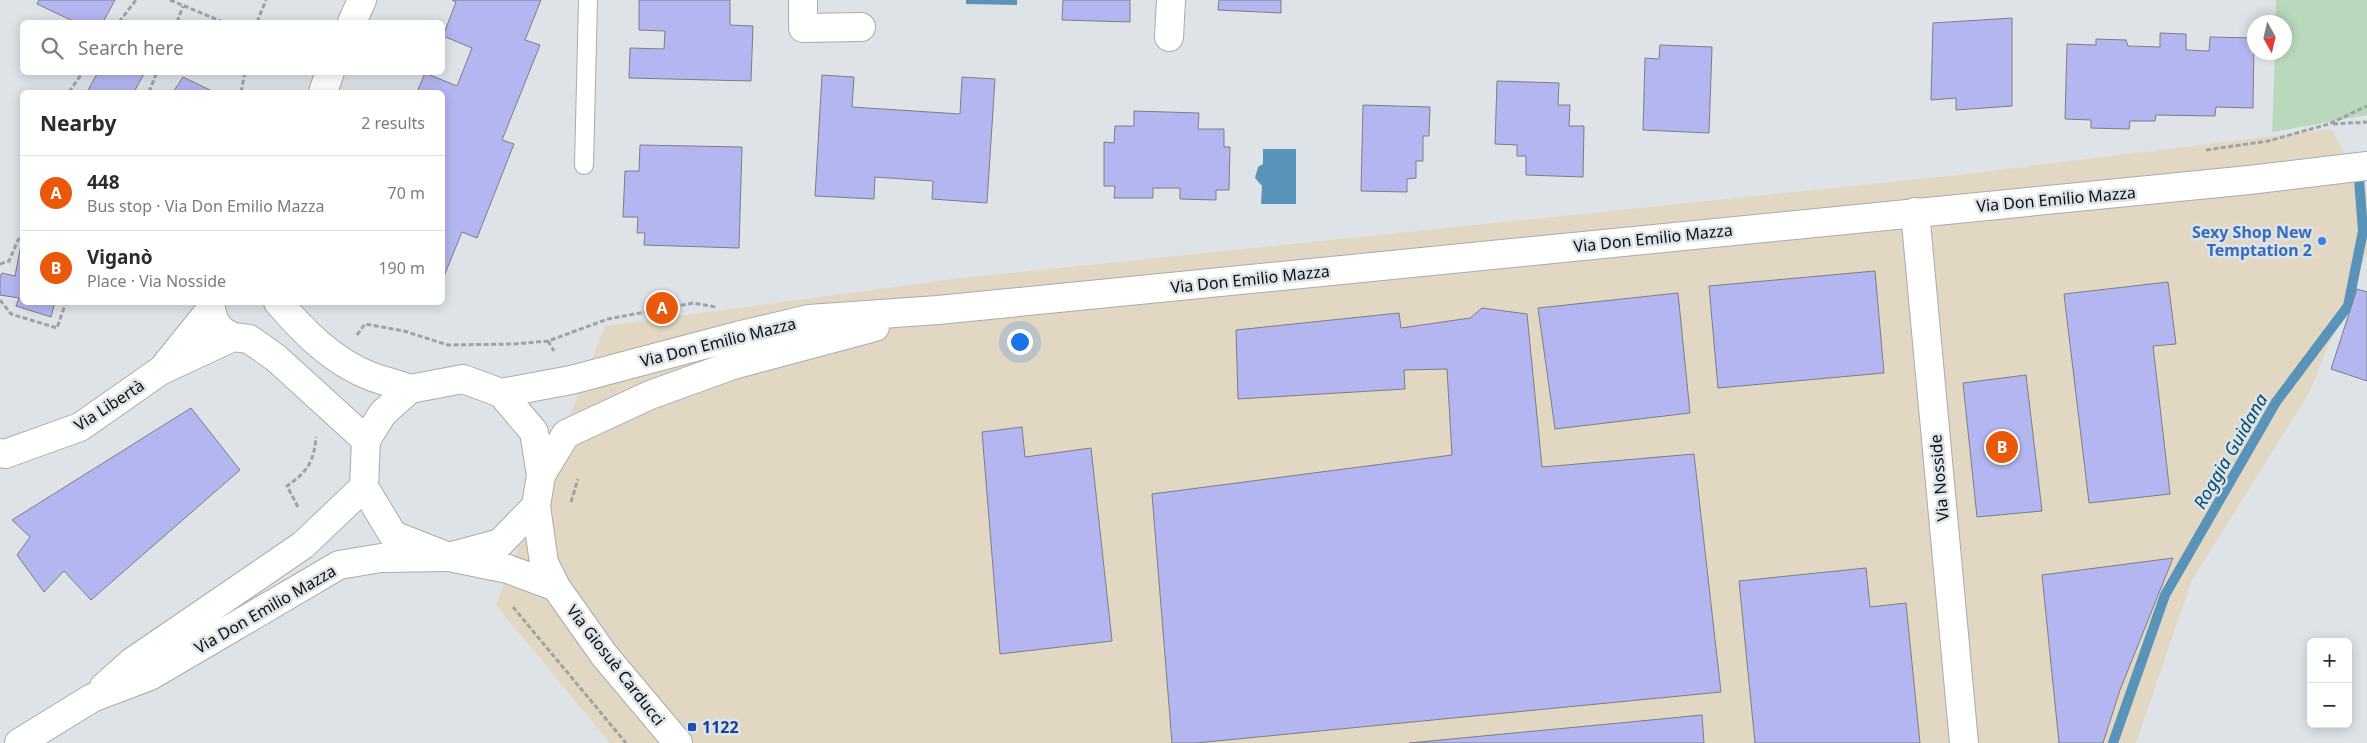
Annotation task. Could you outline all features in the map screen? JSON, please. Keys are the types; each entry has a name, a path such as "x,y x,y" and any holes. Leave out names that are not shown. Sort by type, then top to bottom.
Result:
{"street":[{"path":"353,20 362,0"},
{"path":"803,0 803,28 861,27"},
{"path":"1169,36 1171,0"},
{"path":"324,90 329,75"},
{"name":"Via Don Emilio Mazza","path":"501,393 571,380 809,319 938,310 2249,180 2367,166"},
{"name":"Via Nosside","path":"1915,212 1964,743"},
{"name":"Via Libertà","path":"2,455 80,427 160,371 241,338 266,331 276,315 277,305"},
{"path":"280,305 308,336 339,360 369,376 410,388"},
{"path":"211,306 214,321 222,330 241,338 276,358 366,440"},
{"name":"Via Libertà","path":"160,371 211,306"},
{"name":"Via Don Emilio Mazza","path":"541,475 566,434 650,395 733,365 938,310"},
{"name":"Via Don Emilio Mazza","path":"92,698 150,676 339,565 381,558 448,557 500,542 536,506 541,475 534,432 501,393 463,379 410,388"},
{"path":"410,388 382,413 366,440 364,486 393,535 448,557 508,569 556,587"},
{"name":"Via Don Emilio Mazza","path":"19,743 92,698 132,662 303,545 364,486"},
{"name":"Via Giosuè Carducci","path":"536,506 544,563 556,587 604,655 678,743"}],"lane":[{"path":"584,165 588,0"}],"path":[{"path":"121,20 136,0"},
{"path":"170,0 218,20"},
{"path":"258,20 266,0"},
{"path":"178,20 183,6"},
{"path":"70,90 81,75"},
{"path":"150,90 156,75"},
{"path":"241,90 244,75"},
{"path":"2244,145 2268,141 2329,124 2367,106"},
{"path":"2329,124 2367,122"},
{"path":"0,264 9,261 20,239"},
{"path":"0,300 11,314 57,328 65,305"}],"shaded area":[{"path":"2331,129 2367,194 2367,252 2309,393 2192,580 2136,743 610,743 496,605 605,326 954,279 1958,175"}],"green space":[{"path":"2276,0 2367,0 2367,115 2272,132 2275,60 2292,60 2292,15 2276,15"}],"water":[{"path":"966,0 1017,0 1017,5 966,4"},
{"path":"1263,149 1296,149 1296,204 1261,204 1262,186 1255,178 1258,167 1263,164"}],"building":[{"path":"39,0 115,0 104,20 71,20 37,4"},
{"path":"452,0 541,0 525,40 540,45 502,140 514,144 477,238 462,232 445,274 445,90 418,90 424,75 430,75 457,86 472,48 445,37 445,31 456,2"},
{"path":"639,0 730,0 730,25 753,26 751,81 629,78 630,48 664,49 665,31 639,30"},
{"path":"1063,0 1130,0 1130,22 1062,20"},
{"path":"1219,0 1281,0 1281,13 1218,10"},
{"path":"2012,18 2012,106 1956,110 1956,98 1931,100 1933,23"},
{"path":"2160,33 2186,34 2186,50 2209,51 2210,37 2247,38 2247,60 2254,60 2253,108 2216,107 2215,116 2156,115 2155,121 2130,121 2129,129 2091,128 2091,120 2065,119 2067,44 2096,45 2096,39 2126,40 2128,46 2160,47"},
{"path":"1660,45 1712,47 1709,133 1643,130 1645,58 1659,59"},
{"path":"96,75 143,75 135,90 88,90"},
{"path":"822,75 854,77 852,107 960,114 962,77 995,79 987,203 932,199 933,181 875,177 874,199 815,196"},
{"path":"183,77 210,90 174,90"},
{"path":"1497,81 1559,83 1558,105 1570,105 1569,126 1584,126 1583,177 1526,175 1526,156 1517,156 1517,145 1495,144"},
{"path":"1363,105 1430,107 1429,136 1423,136 1423,161 1416,161 1416,178 1407,179 1407,192 1361,191"},
{"path":"1134,111 1199,113 1198,129 1224,129 1224,147 1230,147 1229,190 1216,190 1216,200 1180,199 1180,188 1153,188 1153,198 1114,198 1115,186 1104,186 1104,142 1114,143 1115,126 1134,126"},
{"path":"640,145 742,147 739,248 644,245 645,233 637,233 638,217 623,217 625,171 639,171"},
{"path":"20,250 20,305 54,305 51,317 16,306 19,298 0,295 0,277 2,273 15,276"},
{"path":"1875,271 1884,373 1718,388 1709,286"},
{"path":"2168,282 2176,344 2153,346 2170,494 2089,503 2064,294"},
{"path":"2357,289 2367,292 2367,381 2331,369"},
{"path":"1678,293 1690,413 1555,429 1538,308"},
{"path":"1482,308 1527,314 1542,467 1694,454 1721,692 1196,743 1172,743 1152,494 1452,455 1447,369 1404,370 1405,389 1238,399 1236,330 1399,313 1401,328 1470,318"},
{"path":"2026,375 2042,511 1977,517 1963,383"},
{"path":"191,408 240,470 91,600 64,571 44,592 17,555 30,537 12,520"},
{"path":"1022,427 1025,457 1091,448 1112,641 1000,654 982,432"},
{"path":"2173,558 2120,690 2103,743 2059,743 2042,575"},
{"path":"1866,568 1870,607 1906,603 1920,743 1755,743 1739,581"},
{"path":"1702,715 1704,743 1409,743 1630,722"}],"waterway":[{"name":"Roggia Guidana","path":"2113,743 2165,595 2276,402 2348,306 2363,231 2359,179"}],"place":[{"name":"Sexy Shop New Temptation 2","path":"2322,241"},
{"name":"448","path":"662,308"},
{"name":"Viganò","path":"2002,447"},
{"name":"1122","path":"692,727"}]}
